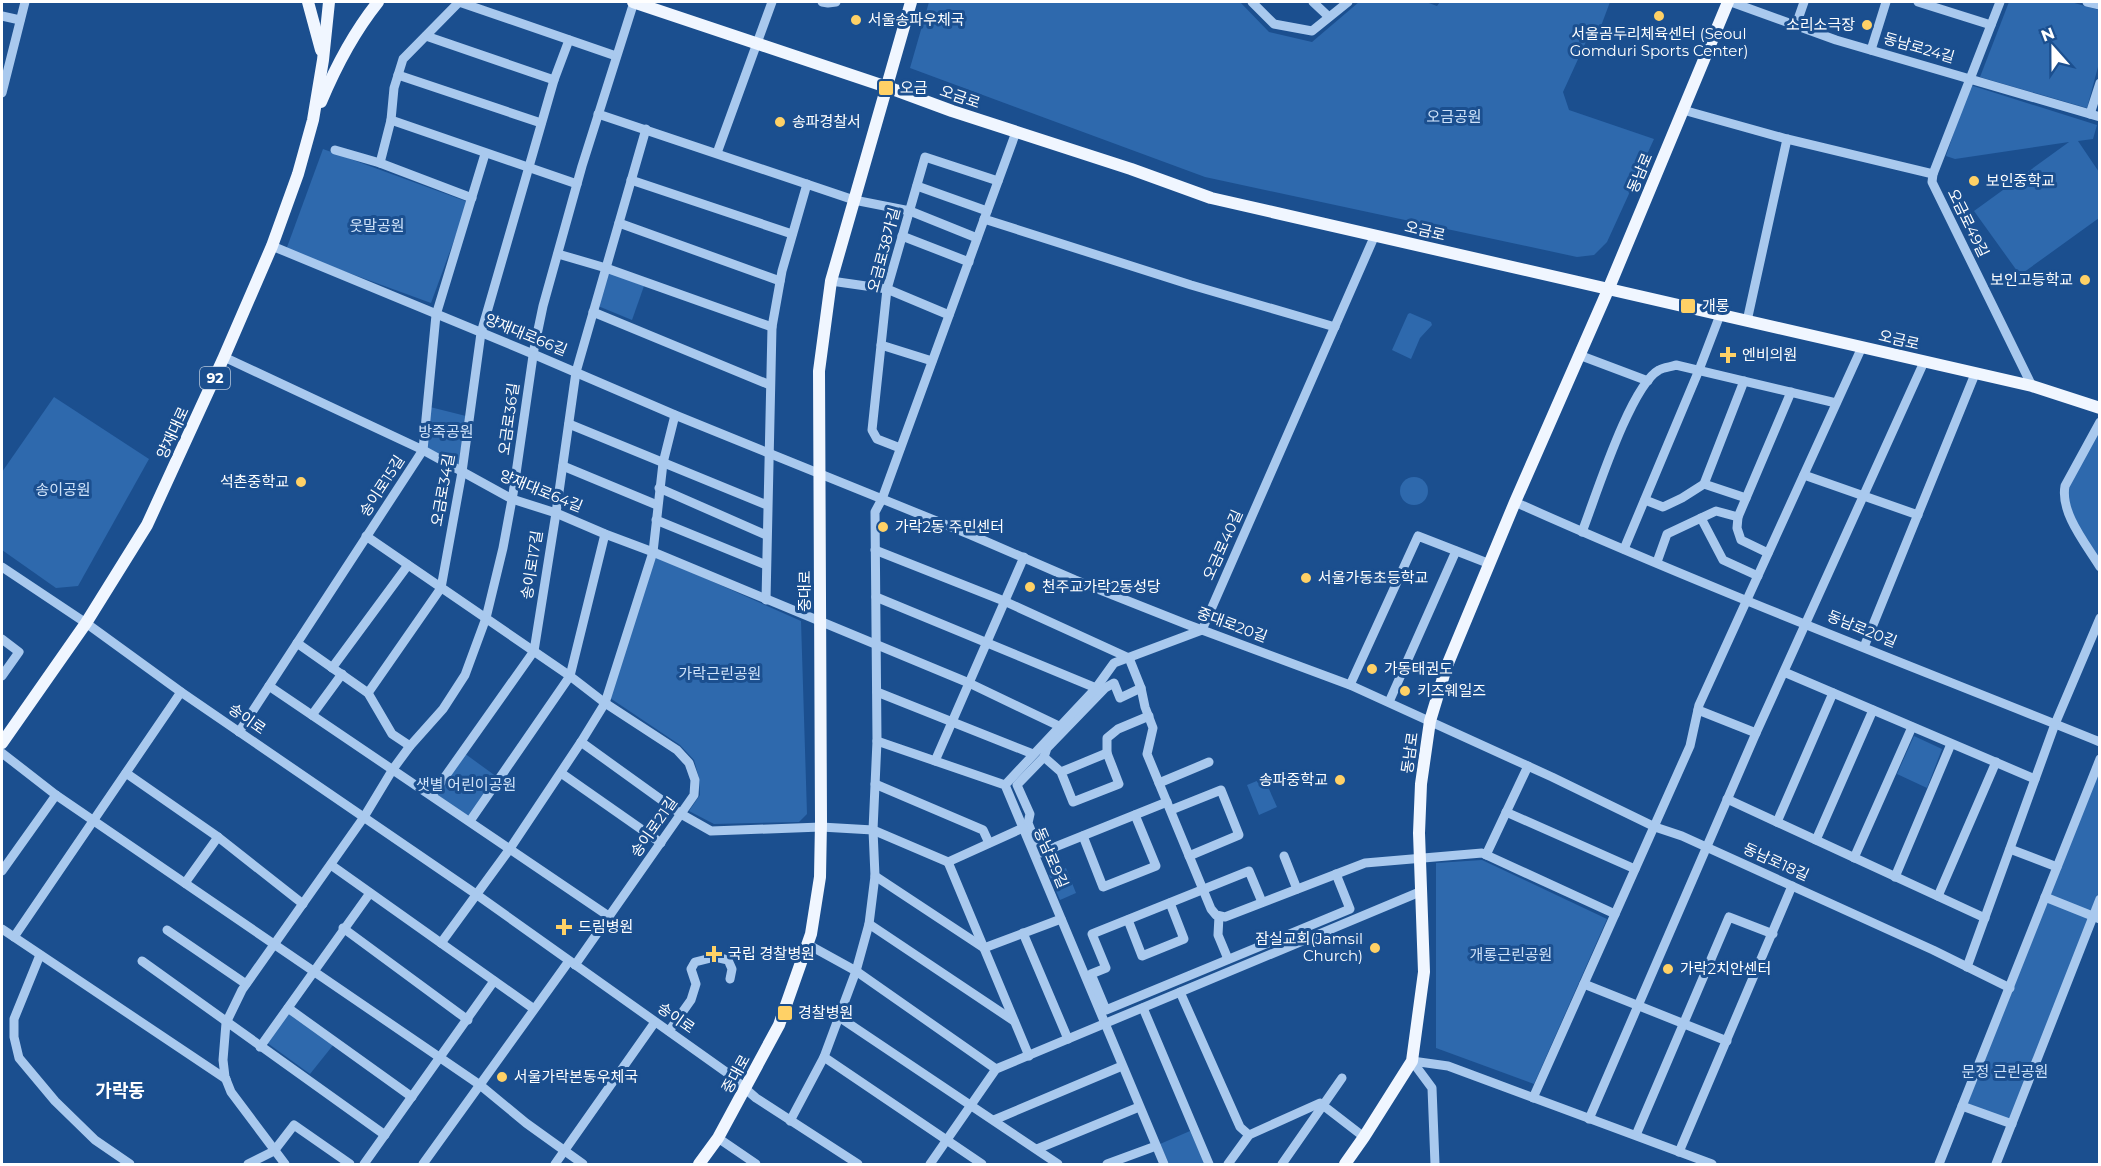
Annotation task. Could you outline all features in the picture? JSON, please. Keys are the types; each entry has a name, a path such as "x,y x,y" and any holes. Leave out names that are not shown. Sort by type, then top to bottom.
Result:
{"main road":[{"path":"308,2 323,60"},
{"name":"양재대로","path":"2,743 86,623 147,525 224,357 272,246 298,174 313,120 323,60 329,2"},
{"path":"313,120 339,62 360,25 378,2"},
{"name":"오금로","path":"634,2 1211,198 2032,386 2100,408"},
{"name":"중대로","path":"699,1164 746,1089 779,1025 811,934 820,877 821,827 819,371 831,280 911,2"},
{"name":"동남로","path":"1345,1164 1412,1061 1424,972 1421,784 1430,721 1446,668 1730,2"}],"street":[{"path":"2,93 25,2"},
{"path":"380,164 391,120 394,88 403,59 459,2 616,56"},
{"name":"오금로36길","path":"226,1023 246,984 364,817 393,769 443,709 465,675 486,618 503,548 533,354 543,306 577,184 634,2"},
{"path":"717,153 772,2"},
{"path":"822,2 836,2"},
{"path":"1252,2 1274,24 1312,31 1348,2"},
{"path":"1313,2 1329,17"},
{"name":"동남로24길","path":"1730,2 1870,50 2095,116"},
{"path":"1796,25 1804,2"},
{"path":"1870,50 1886,2"},
{"path":"1918,2 1991,25"},
{"path":"1683,110 1787,139 1933,174 2000,2"},
{"path":"2087,2 2100,5"},
{"path":"2,16 20,20"},
{"path":"426,36 554,80"},
{"name":"오금로34길","path":"368,693 441,588 462,472 481,333 541,123 569,40"},
{"path":"398,75 541,123"},
{"path":"2095,116 2100,84"},
{"path":"598,114 854,200 910,211 977,238"},
{"path":"391,120 577,184"},
{"name":"송이로17길","path":"432,795 534,651 576,372 646,129"},
{"path":"790,1121 824,1057 856,971 869,924 874,876 873,830 877,741 875,512 882,499 1016,132"},
{"path":"1748,321 1787,139"},
{"path":"335,150 472,198"},
{"name":"송이로15길","path":"239,732 423,450 436,315 485,154"},
{"name":"오금로38가길","path":"900,448 877,439 872,430 887,289 925,157 998,182"},
{"name":"오금로49길","path":"1933,174 1932,182 2032,386"},
{"path":"631,180 792,234"},
{"path":"766,600 771,327 780,281 807,184"},
{"path":"917,186 986,215 1191,285 1335,327"},
{"path":"619,223 780,281"},
{"name":"오금로40길","path":"1202,630 1374,235"},
{"path":"902,236 969,262"},
{"name":"양재대로66길","path":"272,246 675,415 820,473"},
{"path":"558,254 606,268 771,327"},
{"path":"831,280 887,289 949,315"},
{"path":"593,312 770,385"},
{"path":"1624,549 1720,315"},
{"path":"881,345 932,361"},
{"path":"1533,1098 1690,746 1698,710 1862,347"},
{"path":"1579,355 1648,381"},
{"name":"양재대로64길","path":"224,357 423,450 512,499 556,513 653,552 969,683 1059,726"},
{"path":"1588,1119 1756,733 1924,362"},
{"path":"1582,532 1626,418 1641,390 1658,370 1676,365 1836,403"},
{"path":"1864,647 1975,374"},
{"path":"1645,500 1663,507 1704,484 1744,381"},
{"path":"1768,553 1742,540 1737,528 1738,517 1791,392"},
{"path":"441,943 510,848 605,703 653,552 663,463 675,415"},
{"path":"2100,422 2065,486 2063,498 2073,521 2100,567"},
{"path":"569,424 767,505"},
{"path":"563,466 657,505"},
{"name":"중대로20길","path":"820,473 1075,580 1350,685 1430,721"},
{"path":"1804,475 1918,516"},
{"path":"1704,484 1746,498"},
{"path":"659,488 766,536"},
{"name":"동남로20길","path":"1515,502 1747,600 2100,742"},
{"path":"1657,562 1667,534 1716,511 1738,517"},
{"path":"1701,518 1723,560 1758,576"},
{"path":"656,520 766,565"},
{"path":"470,821 570,676 605,534"},
{"name":"송이로21길","path":"366,536 570,676 605,703 677,750 689,763 694,780 694,795 610,917 534,1010 423,1164"},
{"path":"1350,685 1418,536 1490,564"},
{"path":"875,550 1004,602 1129,658 1153,728 1147,754 1211,909 1219,916 1225,917 1365,863 1482,853 1615,914"},
{"path":"1389,702 1456,551"},
{"path":"935,761 1024,557"},
{"path":"332,668 408,565"},
{"name":"송이로","path":"2,567 477,896 669,1031 790,1121 858,1164"},
{"path":"876,597 1096,688"},
{"path":"1967,967 2055,724 2100,618"},
{"path":"877,741 1005,785 1096,688 1114,663 1202,630"},
{"path":"2,639 19,652 2,676"},
{"path":"297,643 368,693 392,734 410,746"},
{"path":"1784,672 2036,779"},
{"path":"312,716 342,674"},
{"path":"1141,688 1120,698 1114,683 1105,688 1047,748 1044,757 1017,785 1030,814 1028,823 1040,853 1135,815 1221,790 1239,835 1189,856"},
{"path":"269,686 610,917"},
{"path":"14,937 181,692"},
{"path":"877,692 1032,754"},
{"path":"1777,822 1833,693"},
{"path":"1698,710 1756,733"},
{"path":"1816,840 1873,710"},
{"path":"1044,757 1061,772 1073,802 1119,784 1107,753 1107,738 1118,729 1149,716"},
{"name":"동남로18길","path":"1430,721 1655,827 1706,847 1792,886 2010,988"},
{"path":"1854,858 1912,726"},
{"path":"581,742 681,814 711,831 821,827 873,830 948,862 1029,1056"},
{"path":"1896,877 1951,744"},
{"path":"2,753 56,795 273,945 441,1057 583,1164"},
{"path":"1061,772 1107,753"},
{"path":"1939,1164 2100,759"},
{"path":"1159,783 1209,762"},
{"path":"1938,896 1995,762"},
{"path":"1486,855 1528,766"},
{"path":"126,773 218,837 303,904"},
{"path":"561,773 661,843"},
{"path":"875,784 983,831 989,843"},
{"name":"동남로9길","path":"1005,785 1164,1164"},
{"path":"2,872 56,795"},
{"path":"1727,799 1985,918"},
{"path":"1506,812 1635,869"},
{"path":"1083,836 1103,887 1156,866 1135,815"},
{"path":"948,862 1023,828"},
{"path":"184,883 218,837"},
{"path":"2010,849 2057,867"},
{"path":"1284,856 1297,889"},
{"path":"331,865 534,1010"},
{"path":"1262,902 1249,871 1092,934 1106,968 1091,974 1106,1010 1350,909 1336,874"},
{"path":"874,876 984,948"},
{"path":"1680,1152 1792,886"},
{"path":"930,1164 996,1069 1422,891"},
{"path":"260,1047 370,892"},
{"path":"2046,897 2096,918"},
{"path":"1996,1164 2096,918 2100,899"},
{"path":"1128,920 1142,956 1153,952 1184,939 1170,903"},
{"path":"1219,916 1218,935 1228,960"},
{"path":"1636,1135 1730,917 1773,934"},
{"path":"984,948 1061,919"},
{"path":"869,924 1014,1022"},
{"path":"343,928 468,1020"},
{"path":"2,929 226,1079"},
{"path":"167,930 246,984"},
{"path":"1023,933 1068,1039"},
{"path":"807,944 856,971 996,1069"},
{"path":"40,955 14,1019 14,1037 19,1058 61,1107 95,1140 130,1164"},
{"path":"669,1031 691,1000 696,984 691,969 695,962 715,957 728,960 732,969 730,979"},
{"path":"142,961 385,1135"},
{"path":"364,1164 494,981"},
{"path":"1584,984 1726,1041"},
{"path":"1180,992 1240,1127 1249,1135"},
{"path":"288,1008 412,1097"},
{"path":"1143,1008 1209,1164"},
{"path":"839,1017 1059,1164"},
{"path":"555,1164 655,1022"},
{"path":"226,1023 223,1060 231,1092 285,1164"},
{"path":"824,1057 982,1164"},
{"path":"1412,1061 1448,1066 1712,1164"},
{"path":"1412,1061 1432,1088 1435,1164"},
{"path":"994,1120 1122,1066"},
{"path":"1282,1164 1342,1078"},
{"path":"1228,1164 1249,1135 1320,1103 1364,1137"},
{"path":"1962,1106 2012,1124"},
{"path":"1037,1149 1139,1107"},
{"path":"248,1164 274,1151 294,1125 350,1164"},
{"path":"718,1137 756,1164"},
{"path":"1107,1164 1156,1146"}],"green space":[{"name":"오금공원","path":"929,2 1240,2 1269,32 1312,42 1359,2 1426,2 1437,6 1440,2 1610,2 1601,26 1590,33 1563,92 1569,110 1654,139 1607,242 1594,255 1577,257 1205,177 910,68"},
{"path":"2009,2 2071,2 2099,10 2099,63 2087,108 1980,77"},
{"path":"1970,85 2097,125 2093,139 2078,141 2099,172 2099,218 2020,275 1974,211 2069,142 1955,159 1946,156"},
{"name":"웃말공원","path":"323,149 468,202 431,303 286,250"},
{"path":"608,272 644,286 632,320 598,306"},
{"path":"1410,313 1431,322 1432,325 1420,338 1411,359 1392,350"},
{"name":"송이공원","path":"54,397 149,459 78,586 56,588 2,550 2,472"},
{"name":"방죽공원","path":"430,407 466,416 458,467 426,449"},
{"path":"2099,427 2099,567 2073,521 2065,486"},
{"path":"1414,477 1424,481 1428,491 1424,501 1414,505 1404,501 1400,491 1404,481"},
{"name":"가락근린공원","path":"655,556 801,621 807,814 799,822 714,824 689,811 700,795 699,778 694,760 680,745 610,698"},
{"path":"1914,736 1942,749 1927,788 1897,774"},
{"name":"샛별 어린이공원","path":"464,753 497,777 469,817 436,794"},
{"name":"문정 근린공원","path":"2099,768 2099,892 2011,1121 1966,1105"},
{"path":"1264,778 1277,807 1259,815 1247,785"},
{"name":"개롱근린공원","path":"1482,860 1607,919 1534,1084 1436,1048 1436,863"},
{"path":"1066,868 1076,893 1060,900 1049,875"},
{"path":"288,1011 334,1044 310,1074 266,1042"},
{"path":"1190,1131 1205,1164 1169,1164 1160,1144"}],"place":[{"name":"서울곰두리체육센터 (Seoul Gomduri Sports Center)","path":"1659,16"},
{"name":"서울송파우체국","path":"856,20"},
{"name":"소리소극장","path":"1867,25"},
{"name":"오금","path":"886,88"},
{"name":"송파경찰서","path":"780,122"},
{"name":"보인중학교","path":"1974,181"},
{"name":"보인고등학교","path":"2085,280"},
{"name":"개롱","path":"1688,306"},
{"name":"엔비의원","path":"1728,355"},
{"name":"석촌중학교","path":"301,482"},
{"name":"가락2동 주민센터","path":"883,527"},
{"name":"서울가동초등학교","path":"1306,578"},
{"name":"천주교가락2동성당","path":"1030,587"},
{"name":"가동태권도","path":"1372,669"},
{"name":"키즈웨일즈","path":"1405,691"},
{"name":"송파중학교","path":"1340,780"},
{"name":"드림병원","path":"564,927"},
{"name":"잠실교회(Jamsil Church)","path":"1375,948"},
{"name":"국립 경찰병원","path":"714,954"},
{"name":"가락2치안센터","path":"1668,969"},
{"name":"경찰병원","path":"785,1013"},
{"name":"서울가락본동우체국","path":"502,1077"}],"district":[{"name":"가락동","path":"120,1091"}]}
